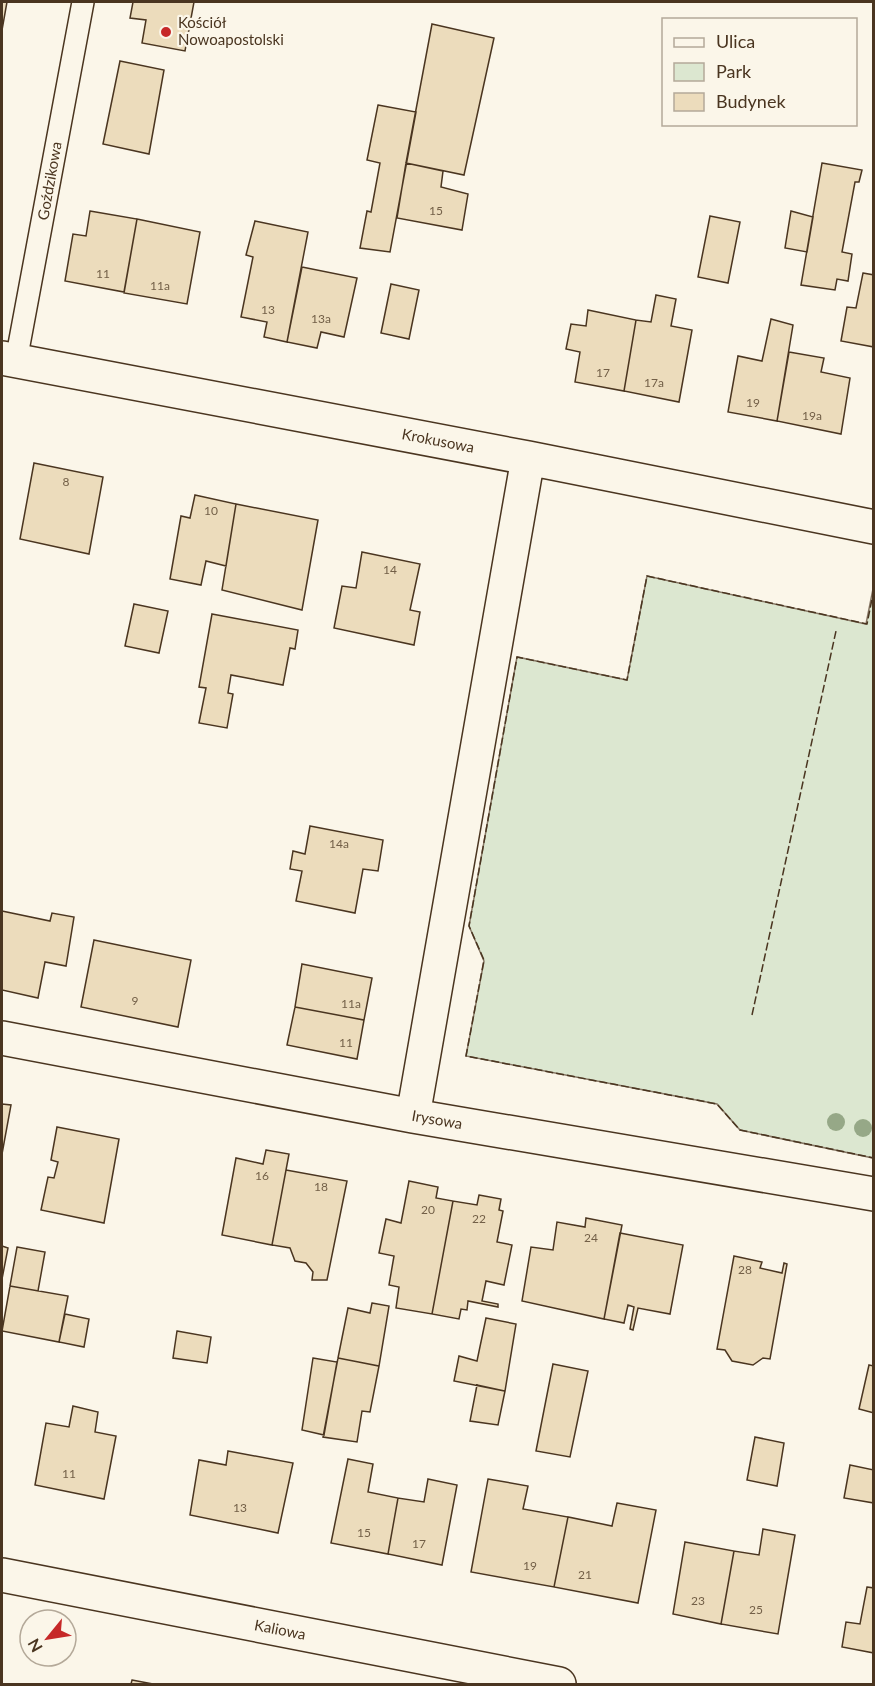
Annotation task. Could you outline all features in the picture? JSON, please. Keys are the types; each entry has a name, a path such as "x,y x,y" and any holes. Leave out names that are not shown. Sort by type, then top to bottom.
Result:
{"street":[{"name":"Krokusowa","path":"9,360 528,458 873,527"},
{"path":"413,1116 528,458"},
{"name":"Irysowa","path":"2,1038 413,1116 873,1194"},
{"name":"Kaliowa","path":"2,1575 559,1684"}],"lane":[{"name":"Goździkowa","path":"9,360 82,2"}],"green space":[{"path":"647,576 866,624 873,589 873,1158 740,1130 717,1104 466,1056 484,961 469,926 517,657 627,680"}],"building":[{"path":"2,2 7,2 2,30"},
{"name":"Kościół Nowoapostolski","path":"133,2 194,2 185,51 142,43 146,20 130,18"},
{"path":"432,24 494,38 464,175 406,163"},
{"path":"120,61 164,70 149,154 103,144"},
{"path":"378,105 416,112 390,252 360,248 367,211 371,212 380,163 367,160"},
{"path":"406,163 443,171 441,187 468,194 462,230 397,218"},
{"path":"822,163 862,170 859,182 855,182 842,252 852,254 848,281 837,279 835,290 801,285"},
{"path":"90,211 137,219 124,292 65,281 73,234 86,236"},
{"path":"791,211 813,217 807,252 785,248"},
{"path":"710,216 740,222 728,283 698,277"},
{"path":"137,219 200,232 187,304 124,293"},
{"path":"255,221 308,232 287,342 264,337 267,322 241,317 253,257 246,255"},
{"path":"302,267 357,278 344,337 321,332 317,348 287,342"},
{"path":"863,273 874,275 874,347 841,341 847,307 856,308"},
{"path":"391,284 419,290 409,339 381,333"},
{"path":"656,295 676,299 671,326 692,330 679,402 624,391 636,320 651,322"},
{"path":"588,310 636,320 624,391 575,382 580,352 566,349 571,324 586,326"},
{"path":"771,319 793,325 777,421 728,412 738,356 762,361"},
{"path":"789,352 824,358 821,372 850,378 841,434 777,421"},
{"path":"34,463 103,477 89,554 20,539"},
{"path":"195,495 236,504 226,566 206,561 201,585 170,579 181,516 190,518"},
{"path":"236,504 318,520 302,610 222,590"},
{"path":"362,552 420,564 410,610 420,612 414,645 334,628 342,586 356,588"},
{"path":"134,604 168,611 159,653 125,646"},
{"path":"212,614 298,630 295,649 290,648 283,685 231,675 228,693 233,694 227,728 199,723 206,688 199,687"},
{"path":"310,826 383,840 378,871 363,869 355,913 296,901 302,871 290,869 293,851 305,854"},
{"path":"2,911 50,921 52,913 74,917 66,966 45,962 38,998 2,990"},
{"path":"94,940 191,960 178,1027 81,1007"},
{"path":"302,964 372,978 364,1020 295,1007"},
{"path":"295,1007 364,1020 357,1059 287,1045"},
{"path":"2,1104 11,1105 2,1154"},
{"path":"57,1127 119,1139 104,1223 41,1210 48,1177 54,1178 58,1162 51,1160"},
{"path":"266,1150 289,1154 272,1245 222,1235 236,1158 263,1164"},
{"path":"286,1170 347,1181 327,1280 312,1280 313,1272 306,1263 295,1261 290,1248 272,1245"},
{"path":"409,1181 438,1187 436,1198 453,1201 432,1314 396,1308 399,1287 389,1285 394,1256 379,1253 386,1219 401,1223"},
{"path":"479,1195 501,1199 499,1210 503,1211 497,1242 512,1245 504,1285 486,1281 482,1301 498,1304 498,1307 468,1301 467,1310 461,1309 459,1319 432,1314 453,1201 477,1205"},
{"path":"586,1218 622,1225 604,1319 522,1301 531,1247 553,1250 557,1222 585,1227"},
{"path":"620,1233 683,1245 670,1314 638,1308 633,1330 630,1329 634,1307 628,1305 624,1323 604,1319"},
{"path":"2,1246 8,1248 2,1279"},
{"path":"17,1247 45,1252 38,1291 10,1286"},
{"path":"734,1256 762,1262 760,1268 782,1273 784,1263 787,1264 770,1359 763,1358 753,1365 732,1361 725,1350 717,1349"},
{"path":"10,1286 68,1296 59,1342 2,1331"},
{"path":"372,1303 389,1306 379,1366 338,1358 348,1308 370,1313"},
{"path":"65,1314 89,1319 84,1347 59,1342"},
{"path":"486,1318 516,1324 505,1391 454,1381 459,1356 477,1361"},
{"path":"177,1331 211,1337 207,1363 173,1358"},
{"path":"313,1358 337,1362 324,1435 302,1430"},
{"path":"338,1358 379,1366 370,1412 362,1411 357,1442 323,1437"},
{"path":"553,1364 588,1371 570,1457 536,1451"},
{"path":"869,1365 874,1366 874,1413 859,1409"},
{"path":"477,1385 505,1391 498,1425 470,1421"},
{"path":"73,1406 98,1412 95,1432 116,1436 104,1499 35,1485 46,1423 69,1427"},
{"path":"755,1437 784,1443 777,1486 747,1480"},
{"path":"228,1451 293,1463 278,1533 190,1515 199,1460 226,1465"},
{"path":"348,1459 373,1464 368,1492 398,1498 388,1554 331,1543"},
{"path":"850,1465 874,1470 874,1503 844,1498"},
{"path":"428,1479 457,1485 442,1565 388,1554 398,1498 424,1502"},
{"path":"488,1479 528,1486 523,1509 568,1517 554,1587 471,1572"},
{"path":"617,1503 656,1510 638,1603 554,1587 568,1517 612,1526"},
{"path":"763,1529 795,1535 778,1634 721,1624 734,1551 759,1555"},
{"path":"685,1542 734,1551 721,1624 673,1614"},
{"path":"867,1587 874,1588 874,1653 842,1647 846,1622 860,1624"},
{"path":"132,1680 153,1684 131,1684"}],"fence":[{"path":"874,589 867,624 647,576 627,680 517,657 469,926 484,960 466,1056 717,1104 740,1130 874,1158"},
{"path":"752,1015 836,631"}],"place":[{"name":"Kościół Nowoapostolski","path":"166,32"}]}
